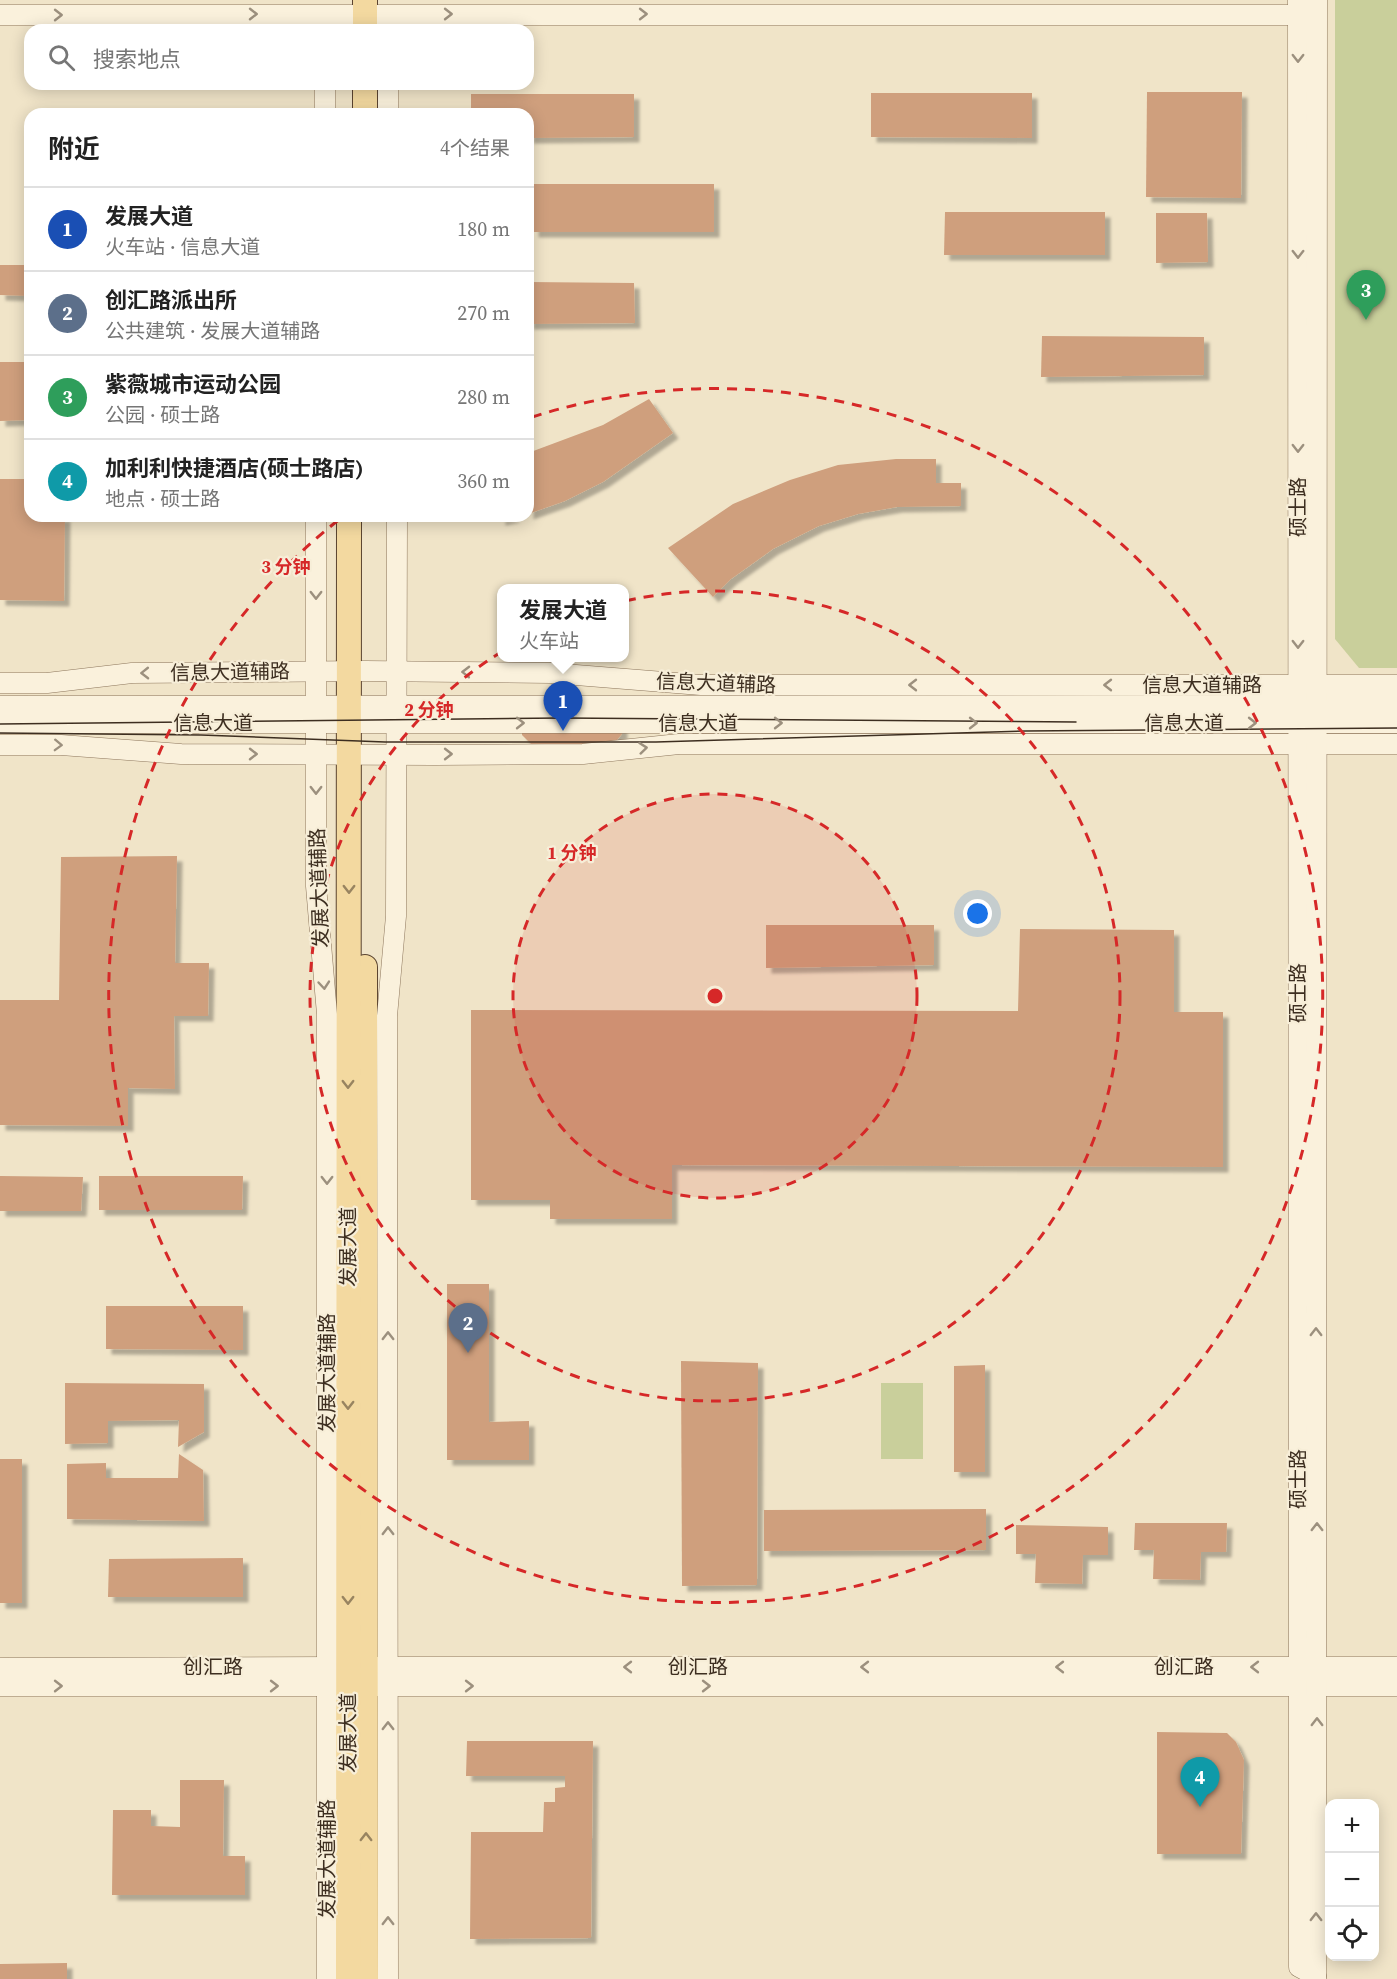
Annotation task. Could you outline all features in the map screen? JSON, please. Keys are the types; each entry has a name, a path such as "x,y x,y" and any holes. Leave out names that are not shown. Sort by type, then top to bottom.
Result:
{"main road":[{"path":"348,90 348,108"},
{"path":"365,90 365,108"},
{"name":"发展大道","path":"349,522 357,671 357,1676 366,1979"},
{"name":"发展大道","path":"357,671 365,522"},
{"name":"发展大道","path":"348,1979 357,1676"}],"street":[{"path":"0,15 357,15 1307,8"},
{"name":"硕士路","path":"1307,8 1308,1676 1316,1977"},
{"path":"325,90 325,108"},
{"path":"388,90 388,108"},
{"name":"发展大道辅路","path":"316,522 316,886 327,1014 357,1676 388,1979"},
{"name":"发展大道辅路","path":"327,1979 357,1676 387,1016 396,916 397,522"},
{"name":"信息大道辅路","path":"0,683 46,683 132,673 397,671 551,673 701,685 1397,685"},
{"name":"信息大道","path":"0,706 316,714 1306,714 1397,705"},
{"name":"信息大道","path":"0,723 316,714"},
{"name":"信息大道","path":"1306,714 1397,723"},
{"path":"0,745 61,745 181,754 584,754 679,744 1397,744"},
{"name":"创汇路","path":"0,1668 357,1676 1308,1676 1397,1666"},
{"name":"创汇路","path":"0,1686 357,1676"},
{"name":"创汇路","path":"1308,1676 1397,1686"}],"green space":[{"path":"1335,0 1397,0 1397,668 1359,668 1335,639"},
{"path":"881,1383 923,1383 923,1459 881,1459"}],"building":[{"path":"1147,92 1242,92 1241,198 1146,197"},
{"path":"871,93 1032,93 1032,138 871,137"},
{"path":"471,94 634,94 634,137 534,138 534,108 471,108"},
{"path":"534,184 714,184 714,232 534,232"},
{"path":"945,212 1105,212 1105,255 944,255"},
{"path":"1156,213 1207,213 1208,262 1156,263"},
{"path":"0,265 24,265 24,296 0,295"},
{"path":"534,282 634,283 635,323 534,324"},
{"path":"1042,336 1204,337 1204,375 1041,377"},
{"path":"0,362 24,362 24,420 0,421"},
{"path":"649,399 673,433 603,482 565,501 534,512 534,451 603,425"},
{"path":"896,459 936,459 936,483 961,483 961,506 897,507 858,514 819,526 773,549 731,579 713,597 668,548 733,504 790,480 838,465"},
{"path":"0,479 24,479 24,522 65,522 64,601 0,600"},
{"path":"522,723 622,723 622,734 611,747 533,746 522,735"},
{"path":"177,856 175,963 209,963 208,1016 174,1016 175,1089 128,1088 128,1126 0,1125 0,1000 59,1000 61,857"},
{"path":"766,925 934,925 934,965 766,968"},
{"path":"1020,929 1174,930 1174,1012 1223,1012 1223,1167 672,1165 672,1219 550,1219 550,1200 471,1200 471,1010 1018,1011"},
{"path":"0,1176 83,1177 81,1211 0,1211"},
{"path":"99,1176 243,1176 242,1210 99,1210"},
{"path":"447,1284 489,1284 489,1422 529,1421 529,1460 447,1460"},
{"path":"106,1306 243,1306 243,1350 106,1349"},
{"path":"681,1361 758,1363 757,1585 682,1586"},
{"path":"985,1365 985,1472 954,1472 954,1366"},
{"path":"65,1383 204,1384 204,1432 178,1447 179,1420 108,1421 108,1443 65,1444"},
{"path":"179,1454 203,1470 204,1521 67,1519 67,1464 106,1463 106,1478 178,1478"},
{"path":"0,1459 22,1459 22,1603 0,1603"},
{"path":"986,1509 986,1550 764,1551 764,1510"},
{"path":"1135,1523 1227,1523 1226,1552 1201,1552 1200,1580 1153,1579 1154,1550 1134,1550"},
{"path":"1016,1525 1108,1527 1108,1555 1083,1555 1082,1584 1035,1583 1036,1554 1016,1554"},
{"path":"243,1558 243,1597 108,1597 109,1559"},
{"path":"1157,1732 1227,1733 1236,1742 1244,1760 1241,1854 1157,1854"},
{"path":"467,1741 593,1741 591,1938 470,1939 471,1832 543,1832 544,1802 555,1802 555,1788 565,1787 565,1776 466,1776"},
{"path":"180,1780 224,1780 223,1856 245,1856 245,1895 112,1895 113,1810 151,1810 151,1826 180,1827"},
{"path":"67,1963 67,1979 0,1979 0,1964"}],"tram line":[{"path":"0,724 562,718 1076,722"},
{"path":"0,733 201,735 385,742 656,742 1025,731 1397,728"}],"place":[{"name":"紫薇城市运动公园","path":"1366,320"},
{"name":"发展大道","path":"563,731"},
{"name":"创汇路派出所","path":"468,1353"},
{"name":"加利利快捷酒店(硕士路店)","path":"1200,1807"}]}
